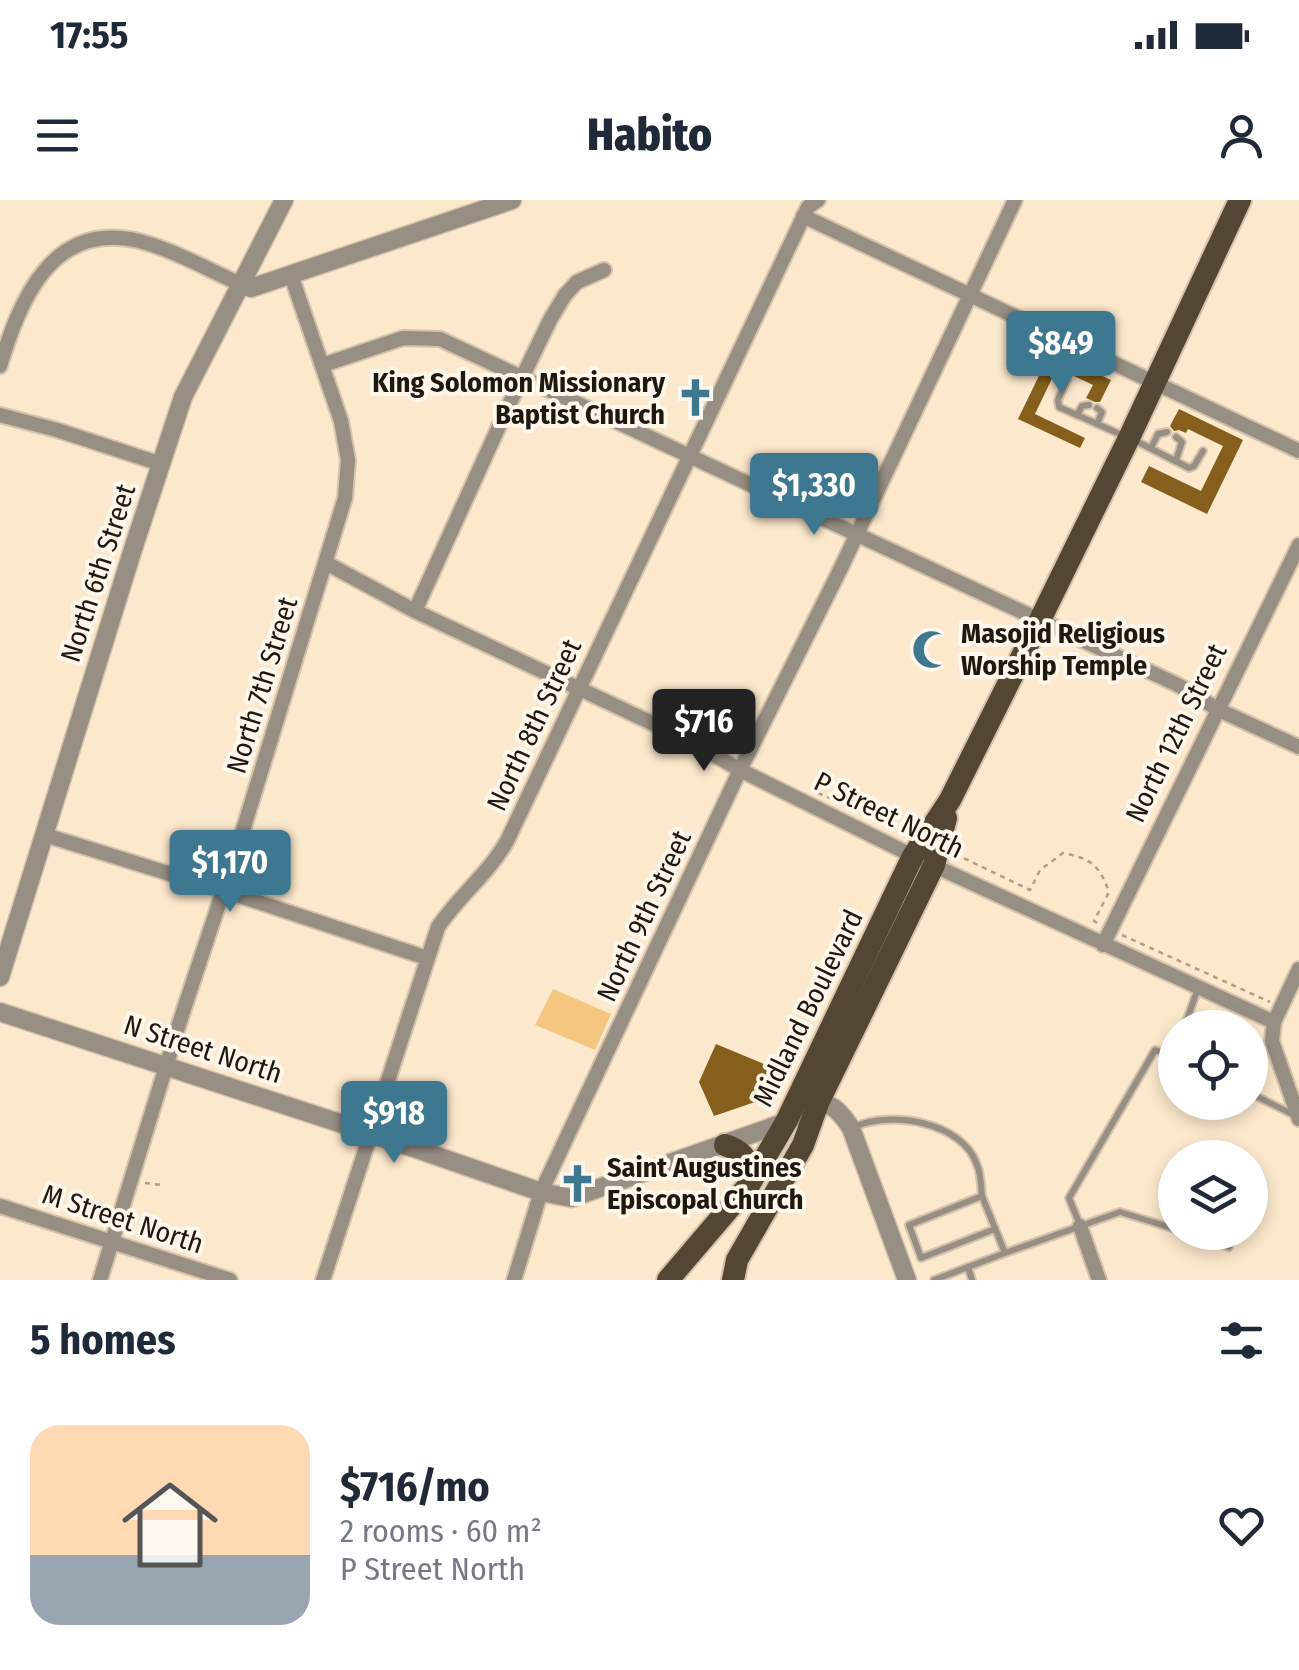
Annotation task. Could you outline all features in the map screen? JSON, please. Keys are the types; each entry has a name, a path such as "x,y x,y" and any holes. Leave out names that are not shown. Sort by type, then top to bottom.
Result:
{"main road":[{"name":"Midland Boulevard","path":"733,1280 737,1260 803,1145 950,800 1129,438 1240,200"},
{"name":"Midland Boulevard","path":"668,1280 749,1185 924,861"},
{"path":"725,1145 744,1156 749,1185"}],"street":[{"name":"North 6th Street","path":"0,977 183,397 284,200"},
{"name":"North 8th Street","path":"323,1280 438,927 499,855 803,216 808,206 818,200"},
{"name":"North 9th Street","path":"514,1280 540,1192 1015,200"},
{"path":"0,366 12,327 34,282 58,256 86,242 123,238 141,242 251,288 504,201"},
{"path":"803,216 1299,451"},
{"path":"415,611 522,376 565,295 577,282 604,270"},
{"name":"North 7th Street","path":"100,1280 345,498 348,472 340,421 292,275"},
{"path":"322,365 403,338 434,337 1178,685 1219,710 1299,748"},
{"path":"0,416 161,464"},
{"name":"North 12th Street","path":"1102,944 1299,545"},
{"name":"P Street North","path":"326,563 415,611 694,743 740,770 924,861 1198,988 1277,1016"},
{"path":"45,836 426,958"},
{"path":"1299,969 1277,1016 1272,1040 1299,1118"},
{"name":"N Street North","path":"0,1012 540,1192 576,1198 786,1122 818,1104"},
{"path":"818,1104 839,1110 851,1128 907,1280"},
{"name":"M Street North","path":"0,1206 230,1280"},
{"path":"1080,1226 1099,1280"}],"lane":[{"path":"1067,379 1058,400 1060,407 1189,468 1203,450"},
{"path":"1077,415 1092,409 1097,424"},
{"path":"1152,448 1158,434 1167,432"},
{"path":"1176,437 1182,442 1176,460"},
{"path":"1190,1010 1198,988"},
{"path":"1080,1226 1069,1198 1158,1051"},
{"path":"1268,1102 1299,1118"},
{"path":"851,1128 867,1121 912,1120 957,1136 977,1163 982,1196 1005,1253"},
{"path":"982,1196 910,1225 917,1249 921,1258 995,1230"},
{"path":"934,1280 1120,1212 1158,1224"},
{"path":"898,1257 917,1249"},
{"path":"968,1267 972,1280"}],"path":[{"path":"1030,890 1040,870 1063,853 1084,857 1101,870 1109,892 1094,922 1270,1002 1277,1016"}],"shaded area":[{"path":"553,989 611,1014 595,1050 535,1025"}],"building":[{"path":"1051,351 1111,380 1100,402 1095,402 1086,398 1093,385 1057,368 1035,414 1085,438 1080,448 1018,419"},
{"path":"1179,409 1243,440 1207,514 1141,482 1149,466 1201,491 1223,446 1188,429 1186,433 1174,431 1170,426"},
{"path":"716,1044 776,1069 758,1101 714,1116 699,1082"}],"place":[{"name":"King Solomon Missionary Baptist Church","path":"695,398"},
{"name":"Masojid Religious Worship Temple","path":"931,649"},
{"name":"Saint Augustines Episcopal Church","path":"577,1183"}]}
